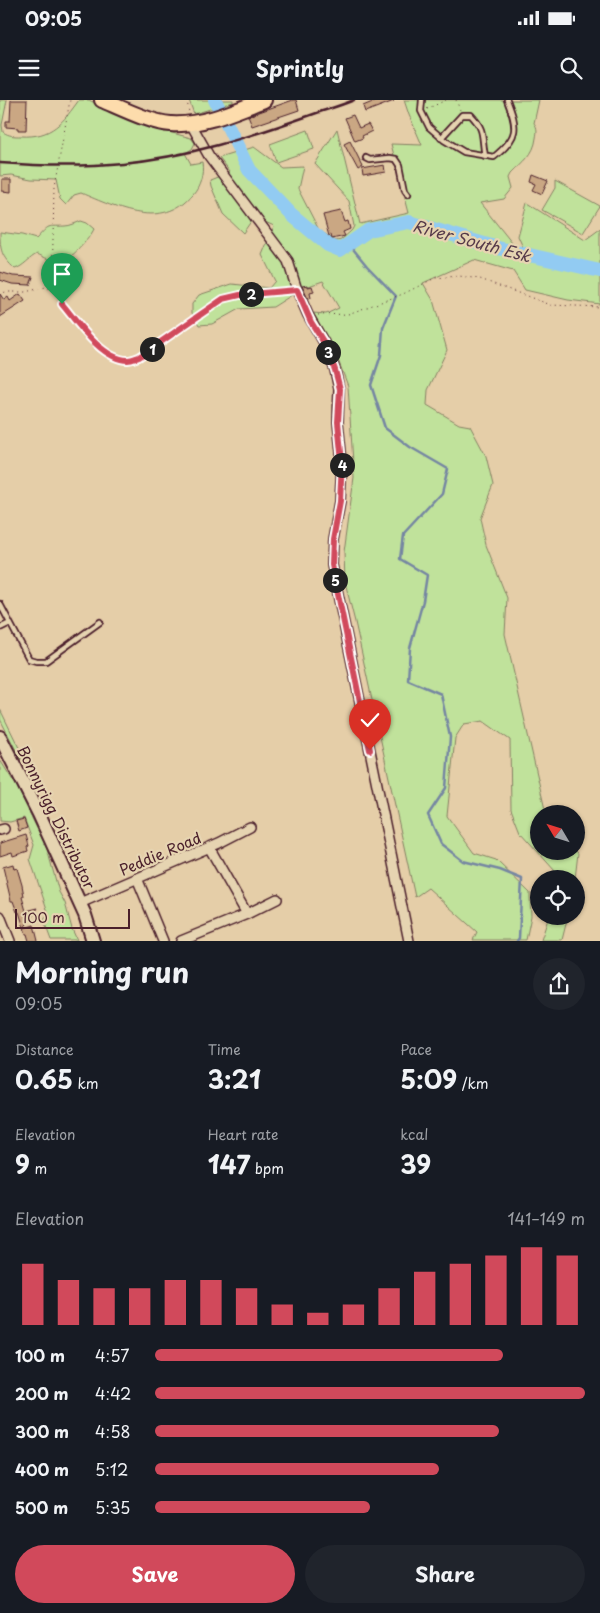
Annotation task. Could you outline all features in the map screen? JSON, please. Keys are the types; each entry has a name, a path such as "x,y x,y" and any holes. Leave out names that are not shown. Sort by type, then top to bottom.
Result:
{"main road":[{"path":"102,100 135,114 169,124 197,122 264,100"},
{"name":"Bonnyrigg Distributor","path":"0,737 39,814 80,903 93,940"}],"street":[{"path":"197,122 209,156 288,261 297,290 308,315 326,346 340,389 338,422 342,462 340,501 333,539 332,565 409,940"},
{"name":"Peddie Road","path":"80,903 209,847 250,826"},
{"path":"209,847 247,914"},
{"path":"137,878 162,940"},
{"path":"182,940 247,914 277,899"},
{"path":"0,916 10,940"}],"lane":[{"path":"422,100 421,111 429,127 442,138 464,152 494,157 509,145 515,128 514,118 506,100"},
{"path":"442,138 462,115 471,115 480,124 485,156"},
{"path":"366,158 370,160 396,159 399,162 405,190 408,194"},
{"path":"0,604 29,659 36,661 46,661 100,622"},
{"path":"0,628 10,623"}],"path":[{"path":"52,290 54,188 70,100"},
{"path":"421,111 446,100"},
{"path":"456,100 462,115"},
{"path":"308,315 348,314 403,294 435,278 459,276 480,279 551,305 600,307"},
{"path":"0,295 5,292 25,292 46,287 52,290 99,348 128,360 139,357 223,299 240,295 297,290"}],"green space":[{"path":"0,100 7,100 2,125 3,132 12,136 32,136 49,131 62,122 79,100 89,100 139,124 191,138 195,143 192,149 185,153 191,164 202,162 202,175 199,183 193,194 181,205 167,212 153,214 124,210 81,193 74,195 66,205 60,199 56,180 31,179 11,175 0,176"},
{"path":"189,100 233,100 233,102 194,114"},
{"path":"404,100 539,100 534,123 537,130 535,144 527,158 510,177 513,188 504,199 480,203 520,253 600,272 600,304 568,300 525,290 513,271 474,260 423,283 433,300 447,350 428,390 427,405 459,424 470,426 486,456 493,485 480,518 486,545 507,598 505,634 544,805 530,805 530,843 520,832 511,809 510,740 483,721 464,724 455,738 447,816 474,853 496,860 530,893 530,921 526,940 473,940 477,932 428,888 415,897 345,582 344,552 354,478 348,386 335,352 313,313 326,314 339,308 323,281 303,288 273,307 239,309 212,324 199,325 192,313 192,304 199,295 232,284 269,288 275,281 262,255 274,226 254,217 243,233 223,214 210,180 230,172 219,158 254,147 281,167 303,166 298,189 319,230 336,241 341,240 354,226 349,201 315,164 337,129 360,224 409,213 391,144 422,145"},
{"path":"308,130 314,149 276,162 270,144"},
{"path":"555,181 600,206 583,233 542,210 555,188"},
{"path":"527,203 585,240 600,229 600,266 525,252 518,236"},
{"path":"81,221 94,229 79,248 64,261 54,261 37,254 15,269 2,252 0,232 36,239 44,230 51,226 67,226"},
{"path":"0,709 23,756 21,760 0,719"},
{"path":"0,760 17,787 47,849 59,892 65,903 77,940 51,940 44,921 48,912 30,859 34,845 24,818 10,822 0,821"},
{"path":"545,860 577,860 576,870 554,870"},
{"path":"546,925 566,925 562,940 541,940"}],"building":[{"path":"11,100 27,100 26,130 6,127 6,121 10,121"},
{"path":"296,100 299,110 252,126 248,116"},
{"path":"377,100 394,101 365,112 363,106"},
{"path":"353,115 359,128 368,124 372,131 355,141 345,118"},
{"path":"350,141 363,167 358,170 344,144"},
{"path":"385,165 386,172 363,176 362,169"},
{"path":"533,175 548,181 542,194 533,190 536,184 531,182"},
{"path":"2,179 11,179 11,192 2,191"},
{"path":"341,211 345,222 348,221 350,229 343,232 345,236 332,239 331,235 329,236 323,215"},
{"path":"0,272 13,276 33,277 30,285 12,284 0,280"},
{"path":"308,285 308,287 312,286 314,292 310,293 311,298 308,299 302,286"},
{"path":"0,294 4,300 8,297 10,301 20,294 25,301 0,317"},
{"path":"24,819 27,828 19,831 16,821"},
{"path":"26,835 29,846 27,847 28,851 13,856 12,852 0,856 0,843"},
{"path":"13,864 14,869 17,868 22,885 24,896 22,897 26,911 38,908 24,928 19,912 17,912 13,901 11,901 3,867"},
{"path":"34,925 38,941 29,941 24,928"}],"waterway":[{"name":"River South Esk","path":"215,100 249,170 292,215 328,245 340,250 369,230 409,222 498,248 600,271"},
{"path":"349,244 396,296 383,328 381,355 371,385 385,428 410,447 448,469 442,494 403,536 400,559 427,575 423,601 410,648 408,680 441,694 450,737 446,788 428,815 441,844 463,861 500,870 522,879 519,938 517,941"}],"railway":[{"path":"0,163 91,165 171,156 241,138 354,100"}],"route":[{"path":"62,304 99,348 128,360 139,357 223,299 240,295 297,290 311,322 326,346 340,389 338,422 342,462 340,501 333,539 332,565 370,750"}]}
